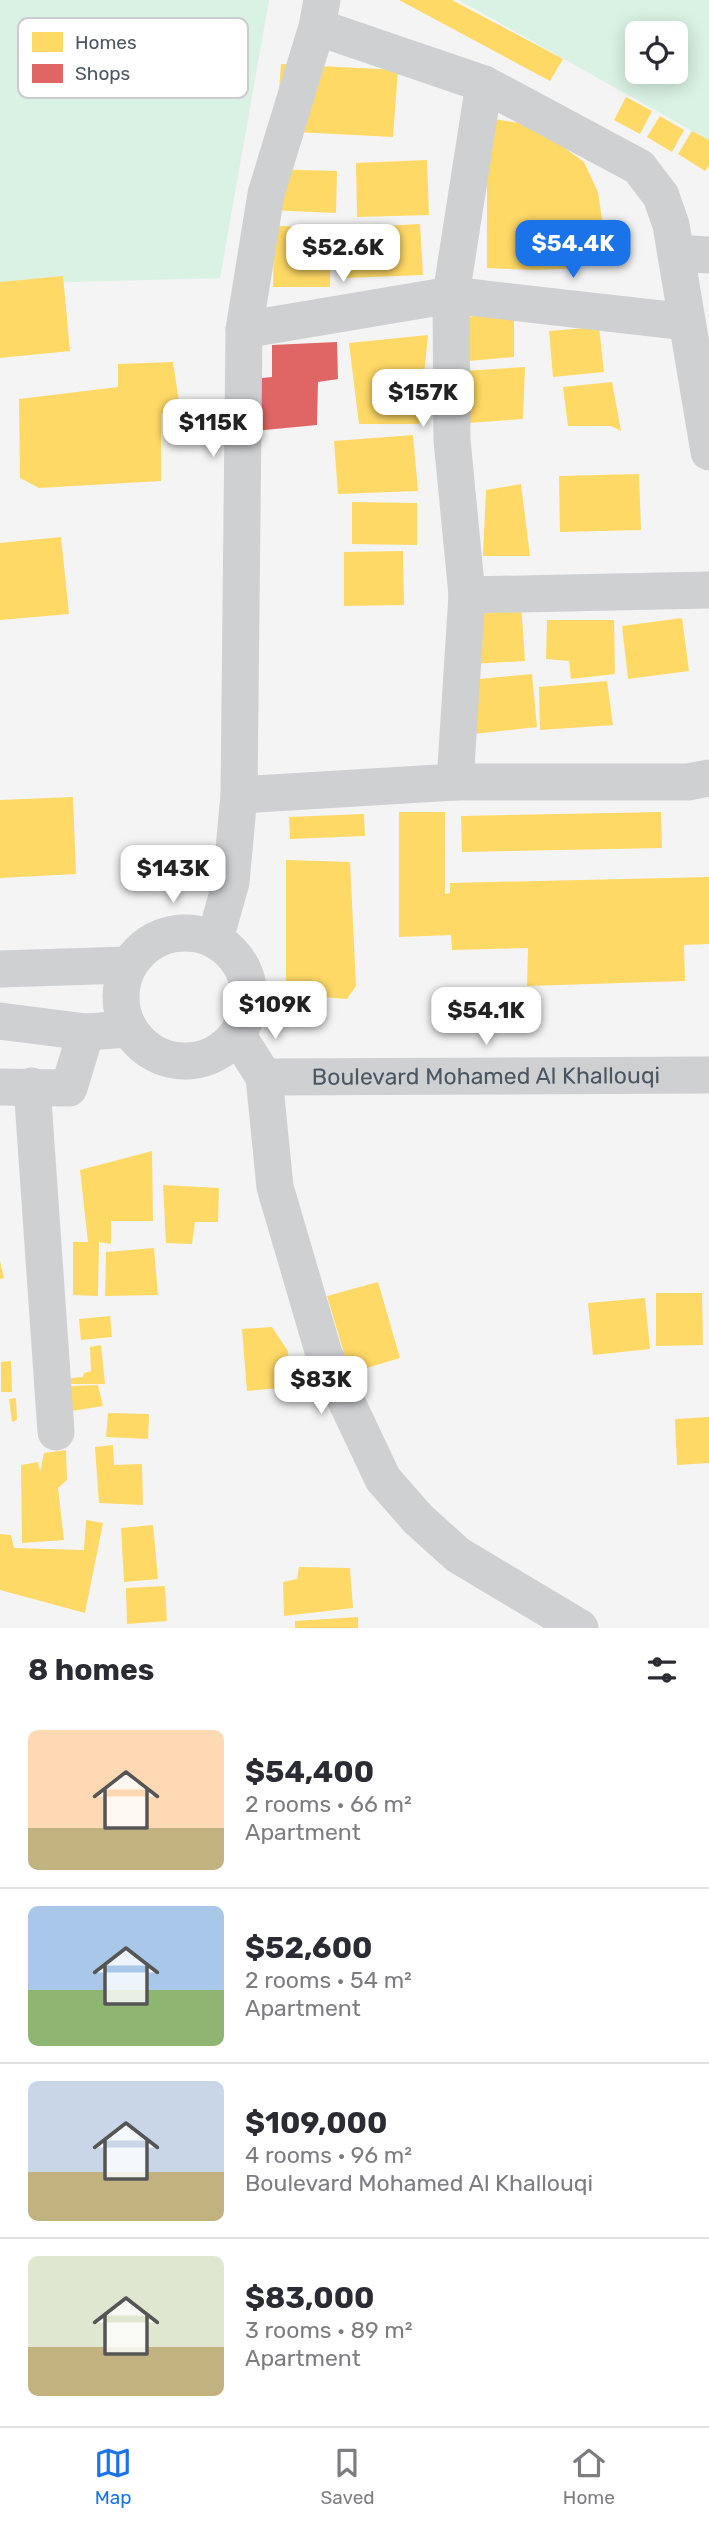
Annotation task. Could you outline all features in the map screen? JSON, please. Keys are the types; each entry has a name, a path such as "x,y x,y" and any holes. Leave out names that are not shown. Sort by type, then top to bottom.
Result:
{"street":[{"path":"215,939 231,882 239,795 244,330 266,194 320,14 484,84 639,167 661,196 671,225 692,254 687,323 709,452"},
{"path":"455,782 467,595 452,440 451,295 484,84"},
{"path":"244,330 451,295 687,323"},
{"path":"467,595 709,590"},
{"path":"239,795 455,782 688,782 709,778"},
{"path":"183,932 215,939 242,965 251,1001 238,1036 219,1053 194,1061 168,1059 145,1048 129,1029 121,997 128,965 151,941 183,932"},
{"path":"0,970 128,965"},
{"path":"0,1021 86,1032 129,1029"},
{"path":"56,1432 16,1087 69,1088 86,1032"},
{"path":"238,1036 264,1077 275,1187 324,1354 383,1479 418,1519 458,1555 572,1627"},
{"name":"Boulevard Mohamed Al Khallouqi","path":"264,1077 709,1075"}],"green space":[{"path":"0,0 269,0 220,278 0,284"},
{"path":"459,0 709,0 709,140"}],"building: Homes":[{"path":"399,0 452,0 563,59 550,81"},
{"path":"281,64 398,70 393,137 276,131"},
{"path":"626,97 652,111 640,134 614,120"},
{"path":"660,116 684,130 672,152 647,137"},
{"path":"487,118 533,125 584,162 598,192 603,226 585,240 580,268 487,268"},
{"path":"692,131 709,140 709,165 705,171 678,154"},
{"path":"427,160 429,215 357,217 356,163"},
{"path":"268,169 337,171 336,213 267,210"},
{"path":"420,224 423,275 345,278 342,228"},
{"path":"274,226 331,227 330,287 273,287"},
{"path":"63,276 70,351 0,358 0,282"},
{"path":"514,307 514,357 458,362 464,318"},
{"path":"599,327 604,372 553,377 549,331"},
{"path":"428,335 419,424 359,424 349,343"},
{"path":"173,362 179,402 161,414 161,481 39,488 20,478 19,399 118,387 118,364"},
{"path":"525,367 523,419 468,423 464,371"},
{"path":"612,382 621,431 611,426 568,426 563,387"},
{"path":"413,435 418,491 338,494 334,441"},
{"path":"639,474 641,530 560,532 559,476"},
{"path":"521,484 530,556 483,556 486,490"},
{"path":"352,502 417,503 417,545 352,544"},
{"path":"61,537 69,614 0,620 0,543"},
{"path":"403,551 404,605 344,606 344,552"},
{"path":"521,603 525,661 471,664 467,607"},
{"path":"682,618 689,671 628,679 622,626"},
{"path":"547,620 614,620 615,674 571,679 569,661 546,659"},
{"path":"532,674 537,727 474,734 469,680"},
{"path":"607,681 613,725 540,730 539,687"},
{"path":"73,797 76,874 0,878 0,800"},
{"path":"399,812 445,812 445,894 450,893 450,883 709,877 709,944 684,945 685,981 527,986 528,948 452,950 451,935 399,937"},
{"path":"661,812 662,848 462,852 461,816"},
{"path":"364,814 365,836 290,839 289,817"},
{"path":"286,860 350,862 356,986 347,999 286,994"},
{"path":"152,1151 153,1221 111,1221 111,1244 99,1242 98,1296 73,1295 73,1242 88,1242 80,1170"},
{"path":"163,1185 219,1188 218,1222 195,1222 192,1244 166,1243"},
{"path":"154,1248 158,1295 105,1296 106,1252"},
{"path":"0,1261 4,1278 0,1279"},
{"path":"378,1282 400,1358 350,1373 327,1296"},
{"path":"656,1293 702,1293 703,1345 656,1346"},
{"path":"645,1298 650,1349 593,1355 588,1303"},
{"path":"110,1316 112,1337 81,1340 79,1319"},
{"path":"272,1327 288,1351 291,1387 247,1391 242,1329"},
{"path":"101,1345 105,1384 71,1384 71,1378 83,1377 84,1373 91,1371 90,1347"},
{"path":"11,1361 12,1392 1,1392 1,1362"},
{"path":"98,1385 103,1406 72,1411 70,1386"},
{"path":"16,1398 17,1420 12,1422 9,1399"},
{"path":"108,1413 149,1414 148,1439 106,1437"},
{"path":"709,1417 709,1463 677,1465 675,1419"},
{"path":"113,1445 114,1465 142,1464 143,1505 99,1503 95,1447"},
{"path":"66,1450 67,1480 58,1488 64,1540 22,1543 21,1465 38,1462 40,1472 44,1453"},
{"path":"86,1520 103,1523 85,1613 0,1590 0,1534 11,1535 14,1548 84,1550"},
{"path":"153,1525 158,1579 124,1582 121,1528"},
{"path":"299,1567 350,1568 353,1608 284,1616 283,1582 297,1579"},
{"path":"165,1586 167,1621 127,1624 126,1588"},
{"path":"358,1617 358,1628 295,1628 295,1621"}],"building: Shops":[{"path":"337,342 338,379 318,382 317,425 253,431 250,379 272,377 272,345"}]}
